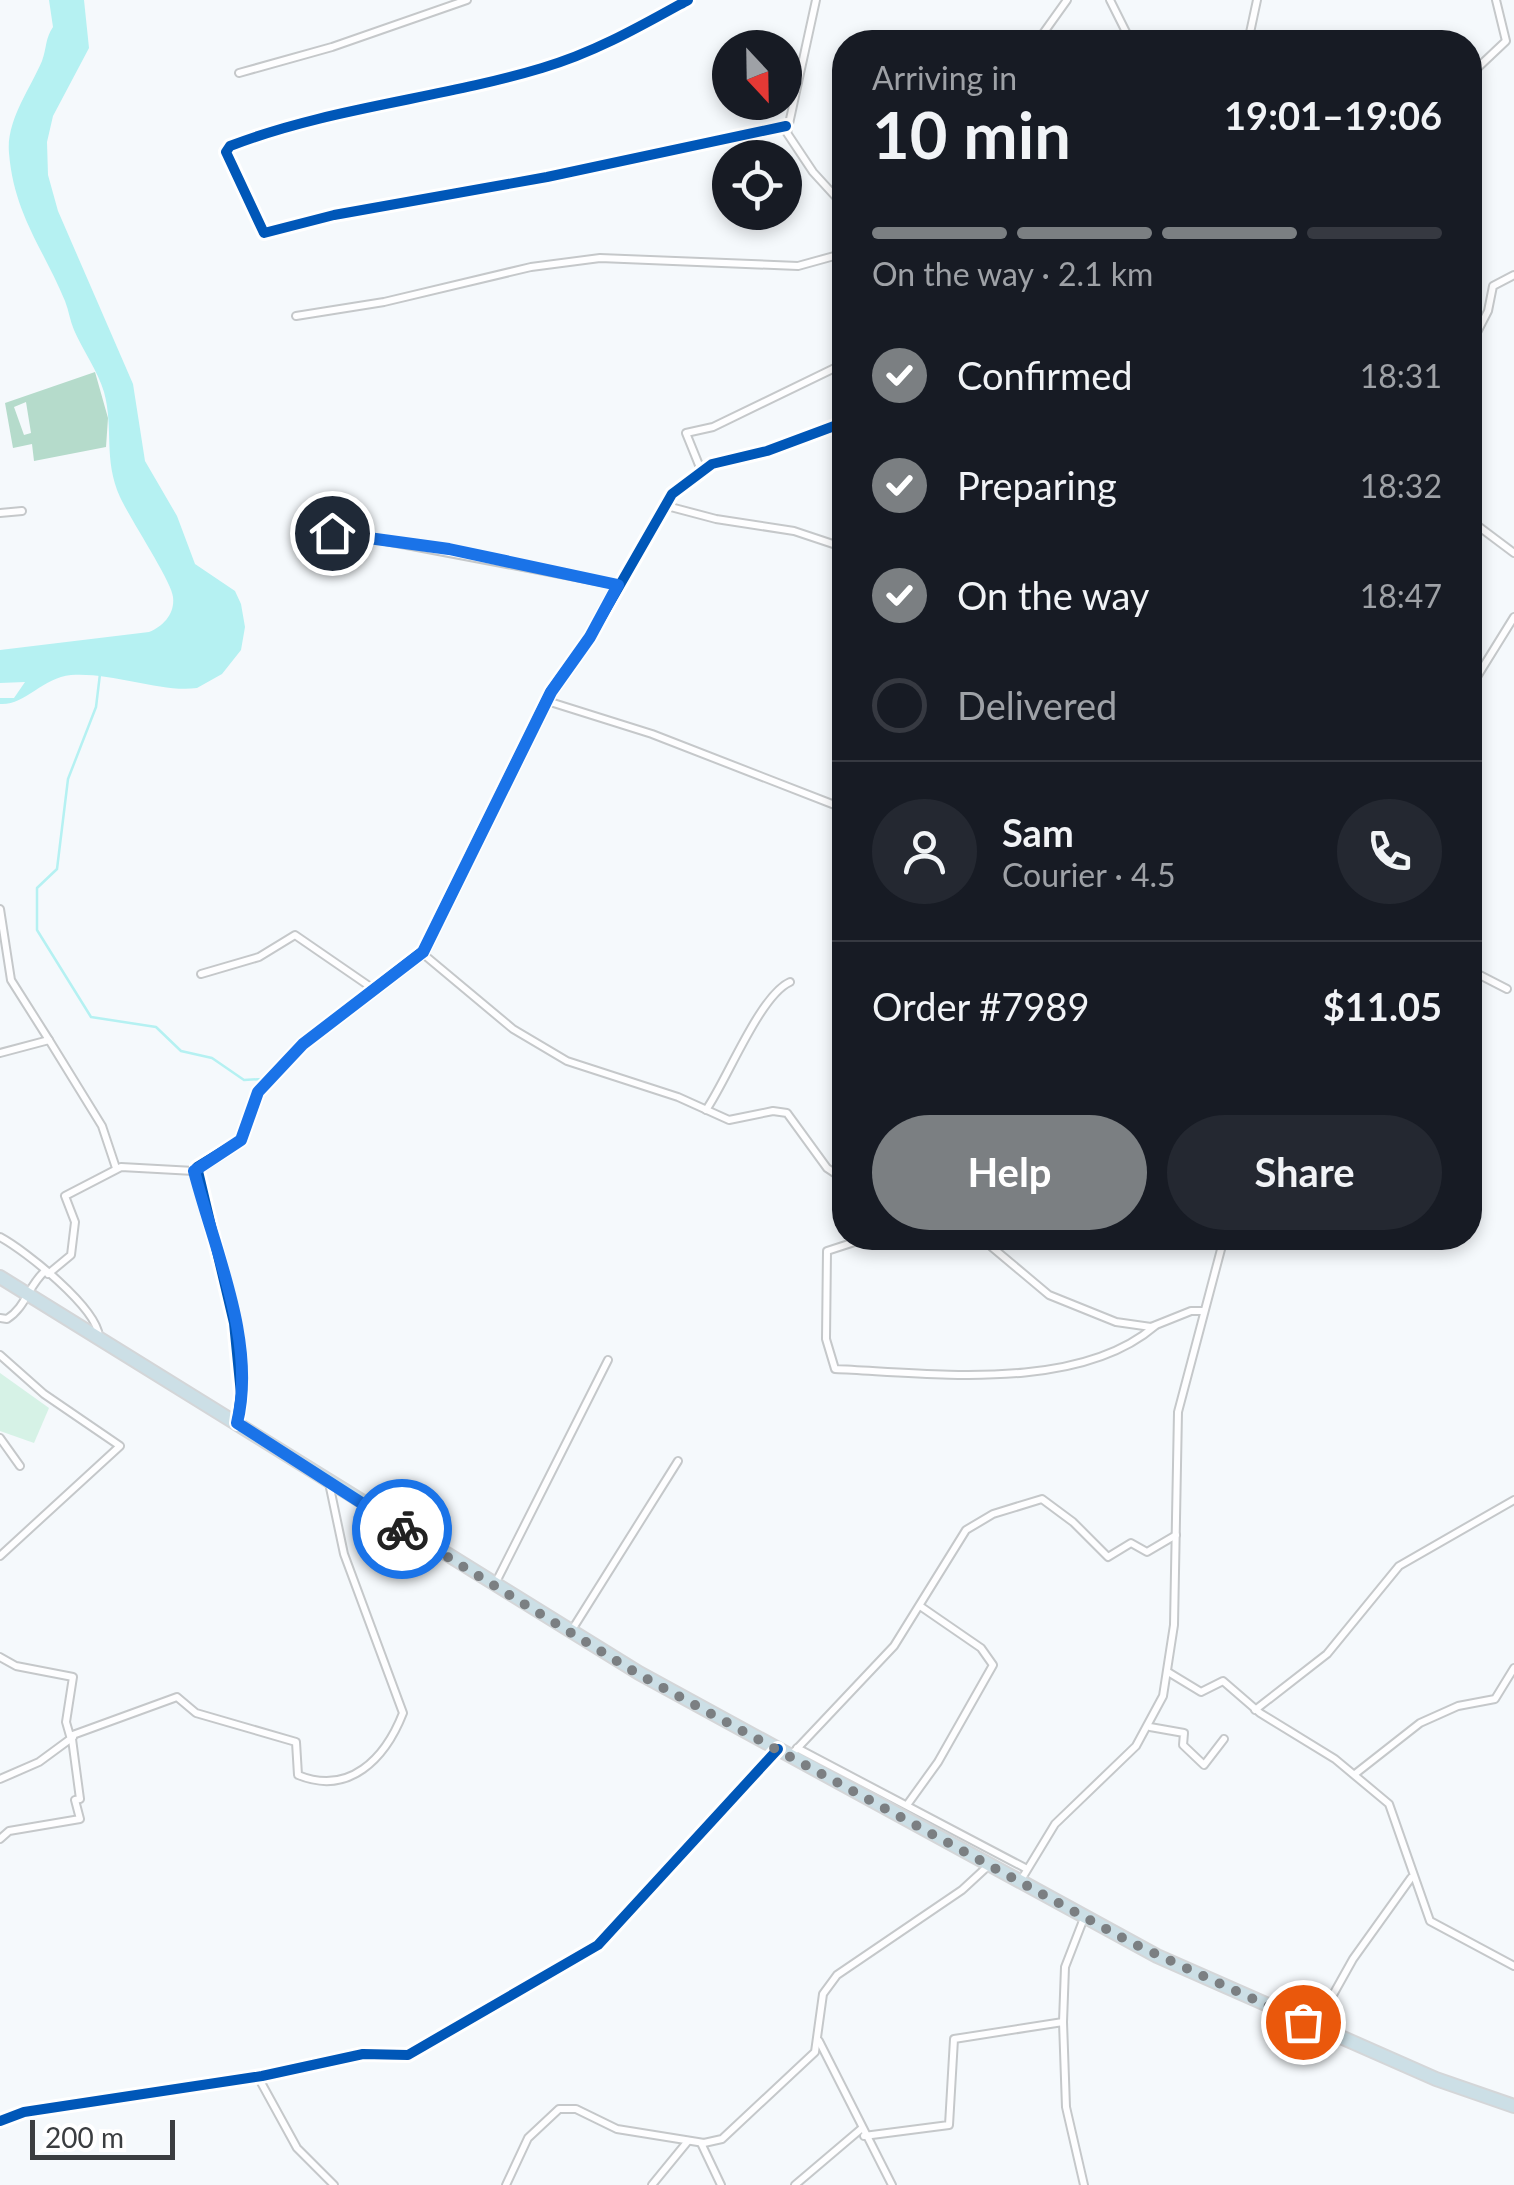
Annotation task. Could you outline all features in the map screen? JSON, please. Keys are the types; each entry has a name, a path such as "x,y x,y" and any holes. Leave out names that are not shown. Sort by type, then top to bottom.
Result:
{"highway":[{"path":"0,1278 99,1336 570,1634 953,1837 989,1865 1024,1875 1085,1917 1186,1970 1454,2086 1514,2106"}],"street":[{"path":"238,73 332,47 466,0"},
{"path":"688,0 614,40 544,68 308,119 230,146 226,152 260,230 266,233 334,214 546,177 786,126"},
{"path":"816,0 786,126 796,150 832,191"},
{"path":"1045,30 1067,0"},
{"path":"1110,0 1126,30"},
{"path":"1251,30 1257,0"},
{"path":"1482,64 1506,41 1496,0"},
{"path":"296,316 369,306 531,266 600,258 798,266 832,257"},
{"path":"1482,322 1493,286 1514,275"},
{"path":"700,470 686,433 713,428 832,369"},
{"path":"0,1318 13,1316 28,1292 71,1255 75,1222 65,1196 116,1168 194,1171 239,1142 264,1084 313,1035 422,953 468,868 487,818 547,700 590,637 664,505 700,470 832,426"},
{"path":"664,505 716,520 794,531 832,544"},
{"path":"0,513 22,510"},
{"path":"301,525 618,585"},
{"path":"1482,529 1514,553"},
{"path":"1482,668 1514,616"},
{"path":"547,700 652,734 832,804"},
{"path":"0,909 12,980 102,1126 116,1168"},
{"path":"200,974 260,957 295,935 372,988"},
{"path":"422,953 536,1046 583,1068 734,1121 773,1110 787,1113 832,1171"},
{"path":"1482,976 1508,989"},
{"path":"706,1110 767,1004 780,986 790,982"},
{"path":"0,1053 49,1040"},
{"path":"194,1171 234,1322 241,1394 237,1423"},
{"path":"1,1240 47,1273 94,1319 99,1336"},
{"path":"832,1249 827,1251 826,1339 835,1369 926,1377 991,1376 1092,1361 1190,1310 1204,1311"},
{"path":"995,1250 1049,1295 1124,1324 1155,1326"},
{"path":"788,1751 907,1805 953,1837 1024,1875 1055,1824 1136,1746 1156,1712 1168,1672 1178,1412 1221,1250"},
{"path":"0,1355 44,1394 120,1444 0,1556"},
{"path":"494,1587 608,1360"},
{"path":"0,1438 20,1466"},
{"path":"570,1634 678,1461"},
{"path":"0,1779 40,1762 73,1737 174,1697 192,1711 296,1742 300,1750 296,1772 307,1779 337,1783 374,1760 402,1712 344,1554 328,1481"},
{"path":"0,2121 24,2112 258,2077 363,2054 408,2054 591,1950 890,1650 966,1530 1034,1499 1043,1500 1073,1522 1108,1557 1131,1543 1147,1552 1176,1535"},
{"path":"1255,1710 1322,1658 1399,1566 1514,1500"},
{"path":"907,1805 938,1762 994,1663 963,1633 920,1606"},
{"path":"0,1657 16,1666 73,1676 66,1722 77,1754 80,1798 75,1800 80,1819 9,1831 0,1839"},
{"path":"1355,1774 1420,1723 1458,1706 1496,1698 1514,1668"},
{"path":"1168,1672 1201,1692 1222,1681 1255,1710 1355,1774 1389,1804 1412,1876 1434,1924 1514,1966"},
{"path":"1150,1727 1184,1733 1184,1745 1204,1765 1224,1740"},
{"path":"506,2185 528,2138 559,2109 576,2110 612,2128 702,2143 722,2138 808,2060 818,2040 823,1994 837,1975 962,1890 989,1865"},
{"path":"1315,2027 1358,1950 1412,1876"},
{"path":"1084,2185 1066,2108 1063,2022 1066,1967 1085,1917"},
{"path":"795,2185 862,2133 950,2124 954,2039 1063,2022"},
{"path":"818,2040 862,2133 892,2185"},
{"path":"258,2077 296,2146 334,2185"},
{"path":"652,2185 688,2141"},
{"path":"702,2143 721,2185"}],"green space":[{"path":"95,372 108,418 106,447 34,461 32,444 13,448 5,403","holes":["26,402 31,433 24,435 14,407"]},
{"path":"0,1373 49,1408 34,1443 0,1431"}],"water":[{"path":"49,0 84,0 89,48 53,116 47,142 48,175 58,211 133,384 145,461 177,516 195,564 235,591 245,627 241,650 222,674 197,688 71,675 51,681 17,701 0,704 0,698 14,698 25,682 0,683 0,650 149,632 167,618 173,603 166,578 120,497 110,457 104,392 23,213 12,175 11,129 53,27"}],"waterway":[{"path":"100,674 96,707 68,779 57,869 37,888 37,930 91,1017 156,1027 181,1051 212,1058 244,1080 263,1079"}],"cycle path":[{"path":"688,0 617,38 561,62 503,79 307,122 230,146 226,152 264,233 334,215 547,177 786,126"},
{"path":"237,1423 241,1394 234,1323 197,1167 241,1140 258,1092 303,1044 423,951 551,691 590,637 672,494 712,464 767,451 832,427"},
{"path":"0,2121 24,2112 262,2076 363,2054 408,2055 598,1945 778,1749"}],"way so far":[{"path":"402,1529 638,1674 1132,1943 1303,2022"}],"route":[{"path":"332,533 449,549 618,585 590,637 551,692 532,737 487,818 468,868 423,952 303,1044 258,1092 241,1140 200,1163 194,1171 234,1322 241,1394 237,1423 402,1529"}]}
